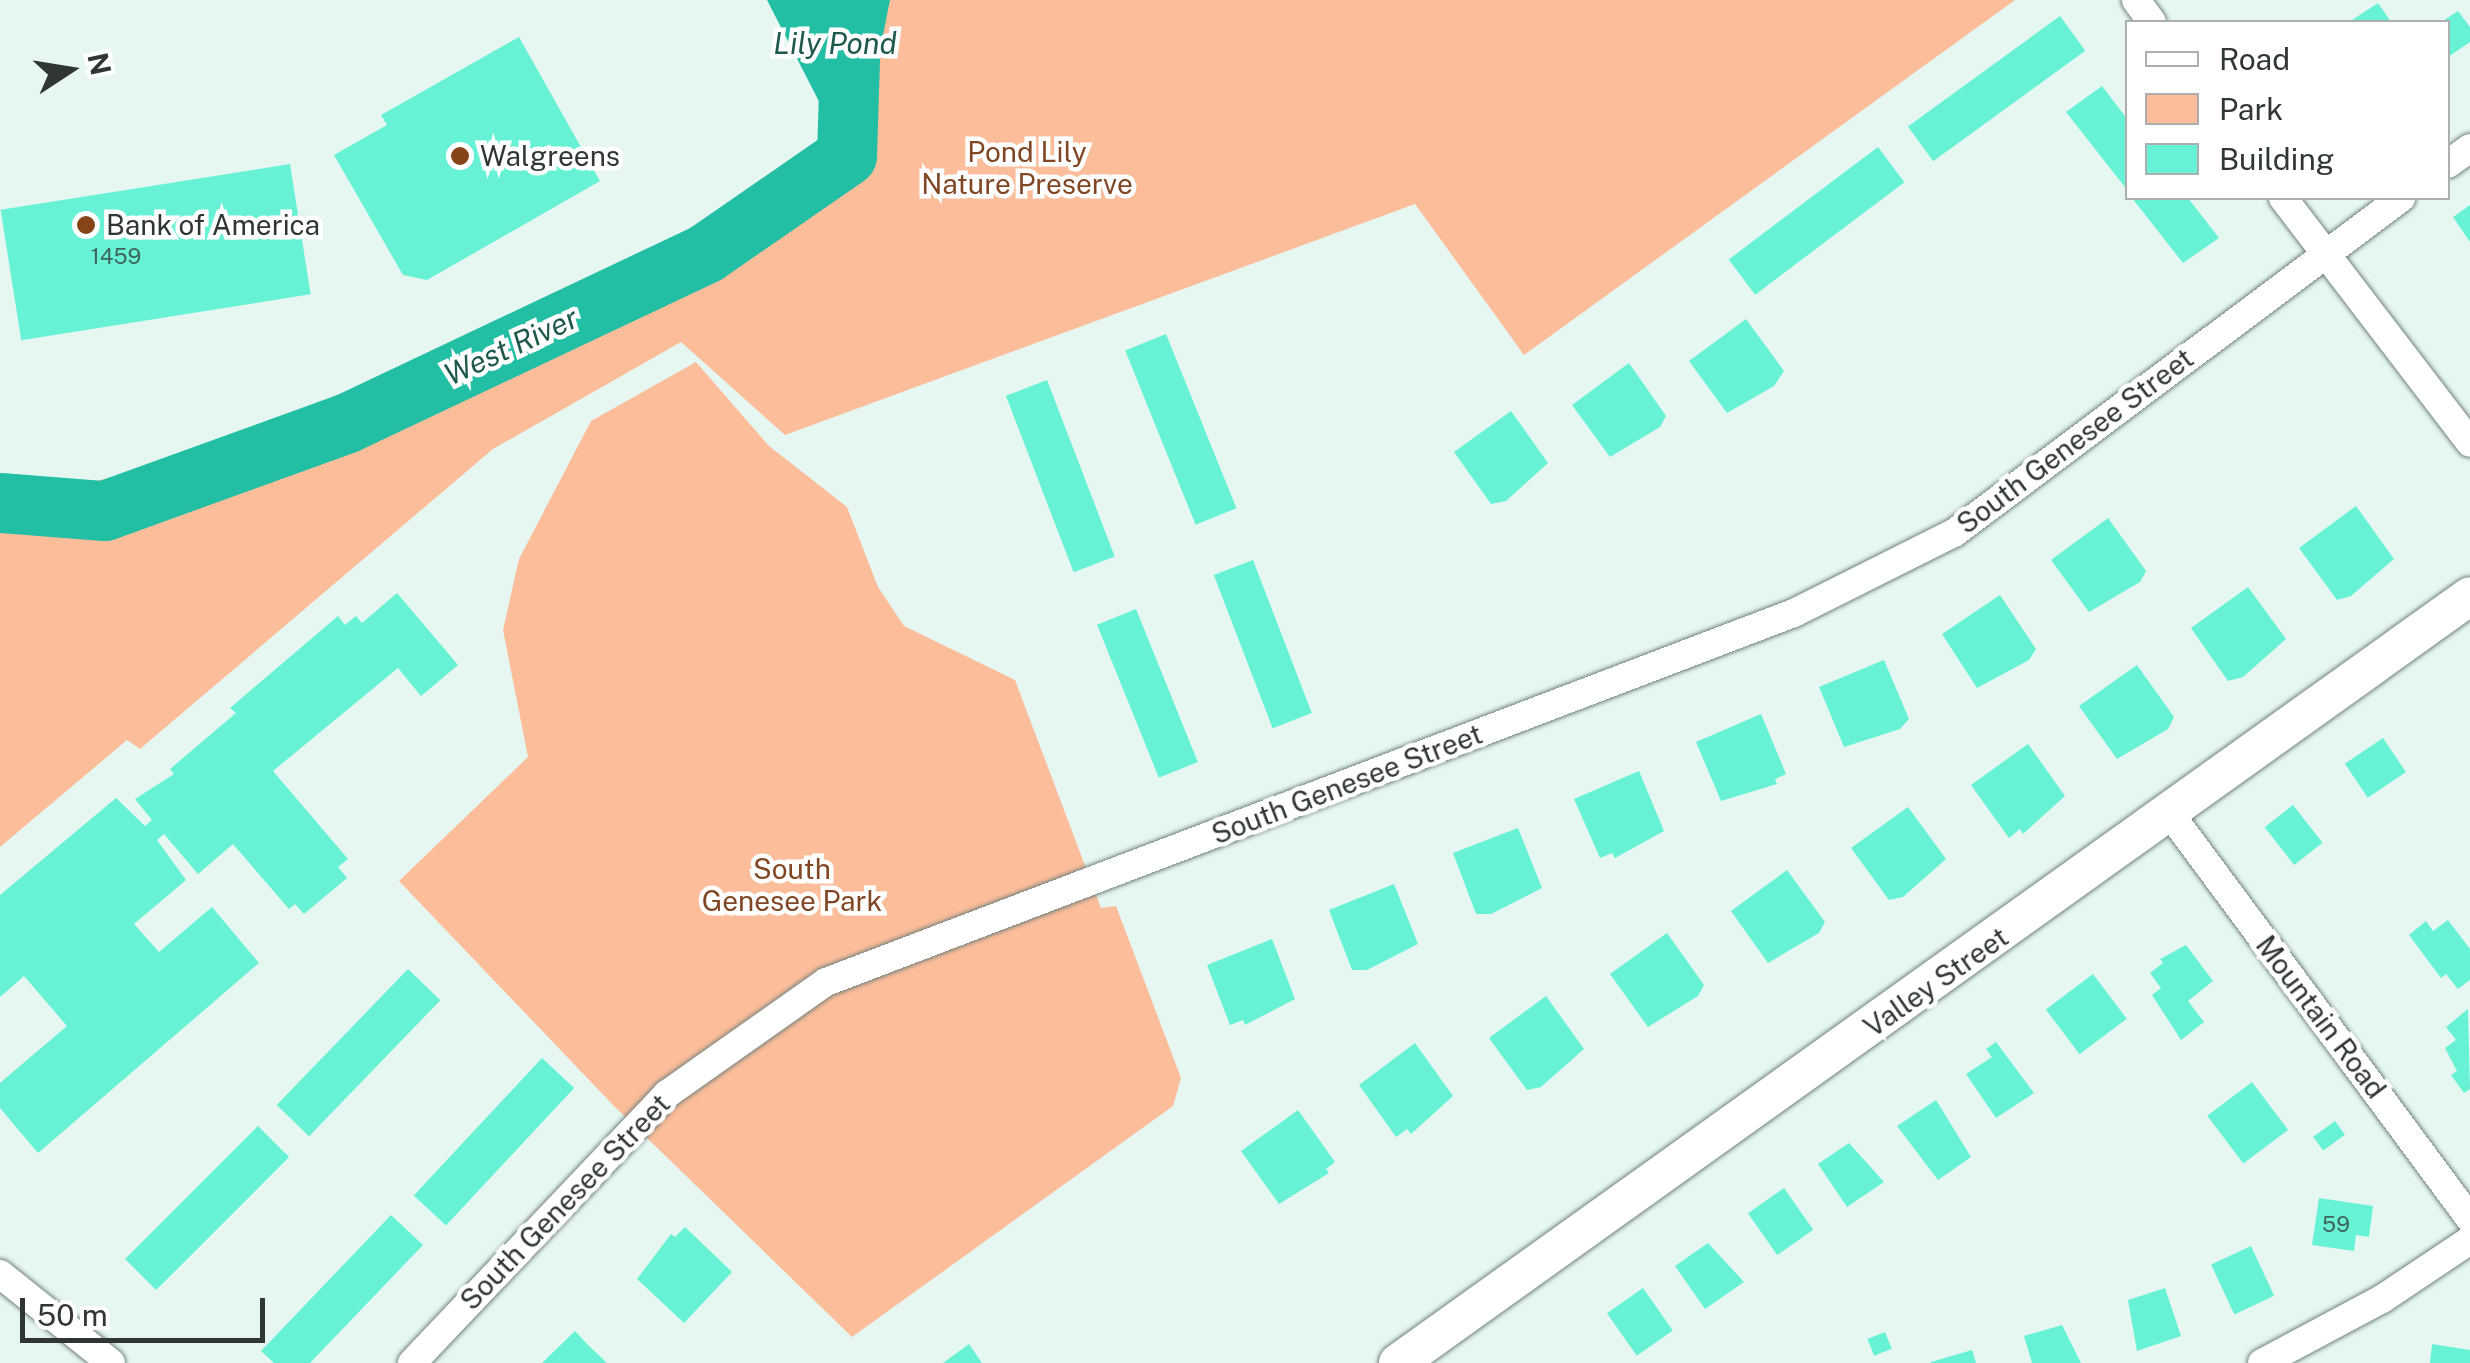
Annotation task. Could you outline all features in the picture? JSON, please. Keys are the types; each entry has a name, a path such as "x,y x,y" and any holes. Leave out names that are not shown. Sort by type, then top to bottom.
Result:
{"street":[{"path":"2285,200 2470,443"},
{"name":"South Genesee Street","path":"412,1363 667,1094 826,982 1794,613 1954,534 2324,252 2398,200"},
{"name":"Valley Street","path":"1398,1363 2171,815 2470,596"},
{"name":"Mountain Road","path":"2171,815 2470,1219"},
{"path":"2262,1363 2382,1299 2470,1240"},
{"path":"0,1274 112,1363"}],"green space":[{"name":"Pond Lily Nature Preserve","path":"774,0 2015,0 1524,355 1415,204 785,435 681,342 493,449 140,749 127,740 0,847 0,480 92,482 296,432 524,329 610,280 857,176"},
{"name":"South Genesee Park","path":"696,362 769,446 847,507 878,587 904,626 1015,680 1101,908 1116,906 1181,1078 1173,1106 852,1337 613,1105 399,881 528,757 503,630 519,559 591,421"}],"water":[{"name":"Lily Pond","path":"767,0 890,0 855,176 847,156"}],"building":[{"path":"2378,3 2390,20 2352,20"},
{"path":"2458,11 2470,27 2470,42 2450,56 2450,20 2444,20"},
{"path":"2060,16 2085,51 1933,161 1908,127"},
{"name":"Walgreens","path":"519,37 600,181 427,280 403,275 334,155 387,125 381,115"},
{"path":"2102,86 2125,116 2125,187 2066,112"},
{"path":"1878,147 1904,182 1755,295 1729,260"},
{"path":"290,164 311,294 21,340 1,210"},
{"path":"2134,200 2190,200 2219,238 2183,263"},
{"path":"2470,205 2470,242 2453,217"},
{"path":"1746,319 1784,371 1774,386 1727,413 1689,361"},
{"path":"1166,334 1236,508 1196,525 1125,350"},
{"path":"1629,363 1666,416 1660,427 1610,457 1572,405"},
{"path":"1047,380 1115,556 1074,572 1006,396"},
{"path":"1511,411 1548,463 1506,501 1491,504 1454,452"},
{"path":"2356,506 2394,559 2351,596 2337,600 2299,548"},
{"path":"2108,518 2146,571 2140,582 2089,612 2051,560"},
{"path":"1253,560 1312,713 1273,728 1214,575"},
{"path":"2248,587 2286,639 2243,677 2228,681 2191,628"},
{"path":"397,593 458,665 421,696 398,668 273,771 348,859 338,867 347,878 304,914 295,904 289,909 233,844 198,874 164,834 157,840 186,880 134,924 159,952 212,907 259,963 38,1153 0,1108 0,1083 67,1026 24,976 0,997 0,895 116,798 145,826 152,820 135,799 174,774 170,769 236,713 230,708 338,616 345,625 356,616 362,623"},
{"path":"2000,595 2036,649 2029,660 1977,688 1942,634"},
{"path":"1136,609 1198,762 1159,778 1097,625"},
{"path":"1884,660 1909,719 1900,729 1844,747 1819,687"},
{"path":"2137,665 2174,717 2168,729 2117,759 2079,706"},
{"path":"1761,714 1786,774 1775,779 1777,784 1721,801 1696,742"},
{"path":"2383,738 2406,772 2368,798 2345,764"},
{"path":"2028,744 2065,796 2023,834 2020,829 2009,838 1971,785"},
{"path":"1639,771 1664,831 1615,858 1612,853 1600,858 1574,799"},
{"path":"2293,805 2323,843 2294,865 2265,827"},
{"path":"1908,807 1946,859 1903,897 1889,900 1851,848"},
{"path":"1518,828 1542,888 1491,914 1476,914 1453,853"},
{"path":"1787,870 1825,922 1819,933 1768,963 1731,911"},
{"path":"1394,884 1418,944 1367,970 1352,970 1329,910"},
{"path":"2448,920 2470,949 2470,980 2458,989 2446,974 2441,978 2409,935 2426,921 2433,931"},
{"path":"1667,933 1704,985 1698,996 1648,1027 1610,974"},
{"path":"1272,939 1295,999 1245,1025 1243,1020 1230,1025 1207,965"},
{"path":"2186,945 2213,981 2188,1001 2204,1022 2181,1040 2152,995 2161,988 2150,973 2163,963 2160,959"},
{"path":"408,969 440,1000 309,1136 277,1105"},
{"path":"2093,974 2127,1019 2080,1054 2046,1010"},
{"path":"1546,996 1584,1049 1541,1087 1527,1090 1489,1038"},
{"path":"2468,1009 2470,1089 2464,1093 2451,1075 2457,1071 2445,1048 2456,1040 2446,1027"},
{"path":"1996,1042 2034,1093 1996,1118 1966,1074 1992,1057 1986,1049"},
{"path":"1415,1043 1453,1096 1411,1134 1407,1129 1396,1137 1359,1085"},
{"path":"542,1058 574,1088 446,1226 414,1195"},
{"path":"2252,1082 2288,1130 2243,1164 2207,1116"},
{"path":"1936,1100 1971,1157 1938,1180 1897,1126"},
{"path":"1298,1110 1335,1162 1326,1169 1329,1173 1279,1204 1241,1151"},
{"path":"2335,1121 2345,1135 2323,1151 2313,1137"},
{"path":"258,1126 289,1157 156,1290 125,1259"},
{"path":"1849,1143 1884,1182 1847,1207 1818,1164"},
{"path":"1784,1188 1813,1230 1777,1255 1748,1213"},
{"path":"2319,1198 2373,1206 2369,1237 2356,1235 2354,1251 2312,1245"},
{"path":"391,1215 423,1245 310,1363 274,1363 261,1351"},
{"path":"685,1227 732,1272 684,1323 637,1279 671,1234 675,1237"},
{"path":"1708,1243 1744,1282 1705,1309 1675,1266"},
{"path":"2251,1246 2274,1296 2234,1314 2211,1265"},
{"path":"1643,1288 1673,1331 1637,1356 1607,1313"},
{"path":"2165,1288 2181,1336 2137,1351 2128,1300"},
{"path":"2062,1325 2081,1363 2032,1363 2024,1336"},
{"path":"575,1331 607,1363 542,1363"},
{"path":"1885,1332 1892,1349 1874,1356 1867,1339"},
{"path":"969,1344 982,1363 943,1363"},
{"path":"2432,1344 2470,1350 2470,1363 2430,1363"},
{"path":"1972,1350 1976,1363 1931,1363 1931,1362"}],"waterway":[{"name":"West River","path":"0,503 105,511 348,423 707,253 847,156 852,0"}],"place":[{"name":"Walgreens","path":"460,156"},
{"name":"Bank of America","path":"86,225"}]}
